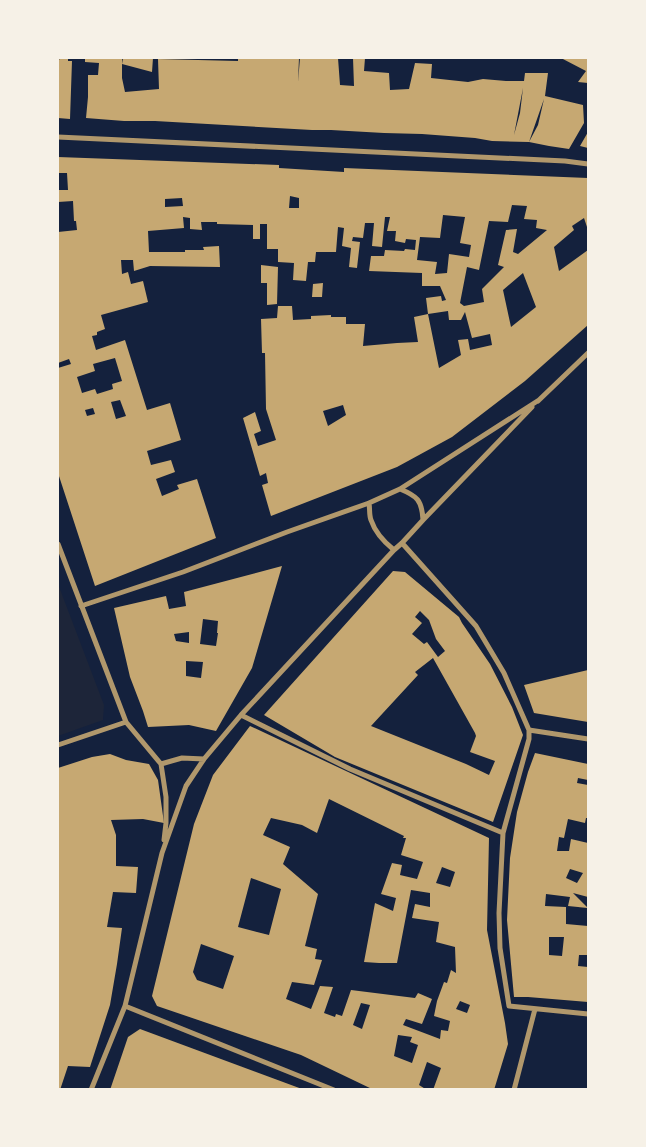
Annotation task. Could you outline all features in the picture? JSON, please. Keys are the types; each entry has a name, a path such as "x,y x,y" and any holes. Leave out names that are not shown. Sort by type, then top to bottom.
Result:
{"street":[{"path":"58,137 566,161 588,164"},
{"path":"91,1090 125,1006 162,853 186,786 204,759 241,715 394,550 539,400 588,353"},
{"path":"81,606 183,572 369,503 400,489 539,400"},
{"path":"400,489 414,495 422,508 423,520"},
{"path":"369,503 371,519 384,541 394,550"},
{"path":"402,543 476,626 504,672 529,730 529,739 503,833 499,913 500,948 509,1006 588,1014"},
{"path":"58,544 126,722 161,764 166,797 166,822 162,853"},
{"path":"241,715 350,769 503,833"},
{"path":"58,745 126,722"},
{"path":"529,730 588,739"},
{"path":"161,764 182,758 204,759"},
{"path":"125,1006 334,1090"},
{"path":"514,1090 535,1009"}],"shaded area":[{"path":"58,584 104,705 103,720 58,736"}],"building":[{"path":"60,58 68,58 68,61 72,61 70,119 58,118 58,60"},
{"path":"85,58 122,58 122,78 125,92 159,89 158,59 238,61 238,58 299,58 298,82 300,58 338,58 340,85 354,86 353,58 365,58 364,71 389,73 390,90 409,89 415,63 432,64 431,78 468,82 483,79 524,81 525,73 548,73 545,96 583,105 584,123 569,149 529,142 492,141 422,134 86,118 88,75 98,75 99,63 85,62","holes":["523,88 520,113 514,135","544,99 538,125 529,142"]},
{"path":"123,58 153,58 152,72 122,64"},
{"path":"561,58 588,58 588,83 578,82 586,71"},
{"path":"588,132 588,148 580,146"},
{"path":"58,157 279,165 279,168 344,172 344,168 588,178 588,230 584,218 572,226 574,230 554,247 559,271 588,250 588,325 525,381 452,437 397,467 271,516 262,485 268,483 266,473 260,476 243,418 255,412 261,431 254,434 258,446 276,440 266,409 265,353 262,353 261,319 277,318 278,306 292,306 293,320 311,319 311,316 331,315 331,317 346,317 346,324 365,324 363,346 418,342 414,317 428,314 426,298 441,296 442,301 446,300 440,286 422,286 422,273 369,271 371,256 384,256 385,250 415,250 416,240 406,239 405,243 395,241 396,231 387,231 390,217 385,217 382,247 372,246 374,223 365,223 363,238 353,237 352,241 360,242 357,268 349,267 351,248 342,246 344,228 338,227 336,252 316,252 315,262 308,262 306,281 293,280 294,263 278,262 278,249 267,249 267,224 260,224 260,239 253,239 253,225 201,222 202,230 190,229 190,218 183,217 184,228 148,231 149,252 185,252 185,250 204,250 203,247 219,246 220,267 150,266 134,271 133,260 121,260 122,274 128,272 131,284 143,281 148,302 101,315 105,329 92,336 96,350 125,340 147,410 170,403 181,440 147,451 151,465 171,460 175,472 156,479 162,496 179,489 177,485 197,479 216,538 95,586 58,473 58,368 71,364 69,359 58,363 58,232 77,230 76,221 74,221 73,201 58,202 58,190 68,190 67,173 58,173","holes":["290,196 299,198 299,208 289,208","182,198 183,206 165,207 165,199","512,205 527,206 524,219 537,220 536,228 547,230 518,254 513,252 517,229 506,230 498,265 504,267 482,289 484,302 464,306 460,303 467,267 479,270 489,221 508,222","443,215 465,217 460,243 471,245 469,257 449,254 447,273 435,274 437,262 417,260 420,237 440,238","523,273 536,307 511,327 503,290","448,311 449,320 461,320 465,312 472,338 490,334 492,345 470,350 468,339 458,340 461,355 439,368 428,314","115,358 122,381 112,384 113,389 97,394 95,389 82,393 77,377 95,371 93,364","120,400 126,416 116,419 111,402","343,405 346,415 328,426 323,411","93,408 95,414 87,416 85,410"]},
{"path":"261,265 278,267 277,304 267,305 267,283 261,283"},
{"path":"323,283 322,297 312,297 313,284"},
{"path":"282,566 252,668 216,731 189,725 148,727 130,677 114,608 166,596 169,609 186,606 184,592","holes":["203,619 218,621 216,646 200,644","189,632 189,643 176,641 174,634","186,661 203,662 201,678 186,676"]},
{"path":"393,571 405,572 459,617 490,664 512,707 523,735 493,822 335,757 264,715","holes":["420,611 429,620 436,639 445,651 438,657 427,642 424,644 412,634 422,623 415,617","433,658 475,733 476,736 470,752 495,761 489,775 371,726 418,675 415,672"]},
{"path":"588,670 588,722 534,713 524,685"},
{"path":"250,726 489,838 487,930 508,1044 494,1090 433,1090 441,1068 427,1062 419,1085 427,1090 410,1088 410,1090 374,1090 301,1055 157,1006 152,996 194,824 213,775","holes":["329,799 404,836 403,838 406,838 401,855 423,862 417,879 400,875 402,865 392,863 381,894 396,898 393,911 375,903 364,962 397,963 411,890 430,893 430,907 415,904 412,918 439,922 436,942 455,947 456,973 451,970 447,983 444,982 434,1016 450,1021 448,1031 441,1030 440,1039 403,1025 406,1019 422,1024 432,999 418,993 415,998 351,990 342,1016 336,1014 335,1017 324,1013 333,987 320,986 311,1009 286,999 292,982 314,985 322,960 315,959 317,949 305,946 318,894 283,864 290,847 263,835 271,818 302,825 317,833","442,867 455,872 450,887 436,883","251,878 281,889 269,935 238,927","201,944 234,956 223,989 197,980 193,972","460,1001 470,1005 467,1013 456,1009","361,1003 370,1005 362,1029 353,1025","398,1035 412,1037 410,1042 418,1045 412,1063 394,1056"]},
{"path":"535,753 588,764 588,780 578,778 577,783 588,785 588,818 586,818 585,823 568,819 564,838 559,837 557,851 569,851 571,839 588,843 588,897 573,893 588,908 568,906 570,897 546,894 545,906 566,907 566,924 588,926 588,955 579,955 578,966 588,967 588,1002 514,997 507,920 510,858 517,812","holes":["570,869 583,873 577,883 566,878","549,937 564,937 562,956 549,955"]},
{"path":"110,754 126,760 149,764 158,780 164,823 143,819 111,820 116,835 116,866 138,867 136,893 113,892 107,927 122,928 110,1005 90,1067 68,1066 60,1090 58,1090 58,768 92,757"},
{"path":"140,1029 302,1090 110,1090 128,1037"}]}
